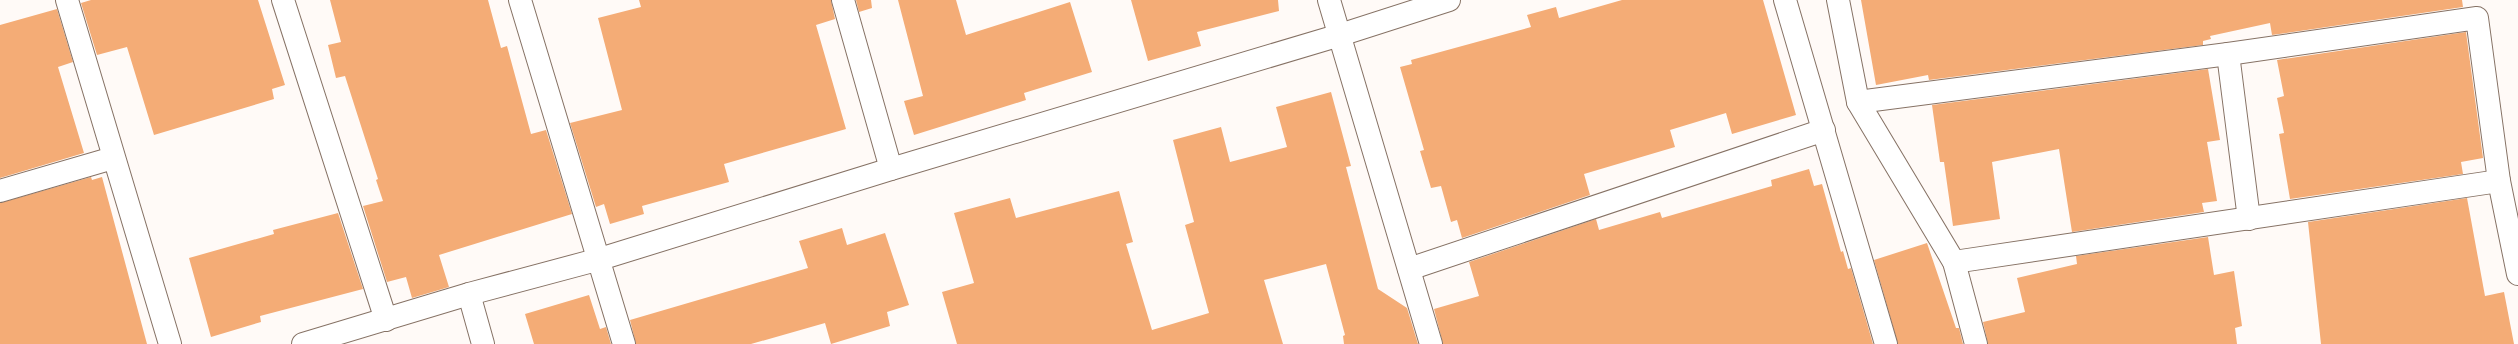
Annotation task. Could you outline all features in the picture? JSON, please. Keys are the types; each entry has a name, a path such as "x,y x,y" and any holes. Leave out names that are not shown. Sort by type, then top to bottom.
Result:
{"street":[{"path":"67,0 113,158 170,344"},
{"path":"283,0 386,320"},
{"path":"520,0 600,259 624,344"},
{"path":"843,0 892,169"},
{"path":"1330,0 1431,344"},
{"path":"303,344 468,294 600,259 892,169 1340,35 1449,0"},
{"path":"1785,0 1885,344"},
{"path":"1838,0 1858,102 1954,262 1976,344"},
{"path":"1858,102 2228,54 2477,18 2499,181 2518,274"},
{"path":"2228,54 2249,219"},
{"path":"1409,269 1824,130"},
{"path":"0,191 113,158"},
{"path":"1954,262 2499,181"},
{"path":"468,294 483,344"}],"building":[{"path":"91,0 258,0 285,85 272,89 274,99 154,135 127,47 97,55 81,3"},
{"path":"330,0 488,0 501,48 507,46 531,134 546,130 572,214 439,255 449,287 412,298 406,277 387,282 363,206 383,201 376,180 378,179 345,76 336,78 328,45 341,42"},
{"path":"639,0 831,0 835,19 816,25 846,129 724,164 729,182 642,206 644,214 610,224 604,204 596,207 570,123 622,110 598,18 641,7"},
{"path":"856,0 871,0 872,8 859,12"},
{"path":"898,0 956,0 966,35 1070,2 1092,72 1024,93 1026,100 914,135 904,101 923,96"},
{"path":"1131,0 1278,0 1279,11 1197,32 1201,46 1148,61"},
{"path":"1622,0 1763,0 1796,115 1732,134 1726,113 1670,130 1675,147 1584,174 1590,195 1462,238 1457,220 1451,222 1441,186 1431,188 1420,151 1424,150 1400,67 1412,64 1411,60 1531,27 1527,15 1556,7 1559,18"},
{"path":"1861,0 2462,0 2463,7 2272,35 2270,23 2210,36 2211,39 2203,41 2203,45 1929,80 1928,75 1876,85"},
{"path":"57,9 73,62 58,67 84,153 0,178 0,25"},
{"path":"2466,32 2483,158 2461,162 2463,174 2290,199 2279,134 2284,133 2277,98 2284,96 2277,60"},
{"path":"2208,69 2220,140 2207,142 2217,201 2202,203 2204,212 2072,232 2059,149 1992,162 2000,219 1953,226 1944,162 1940,162 1932,105"},
{"path":"1331,92 1351,166 1346,167 1378,289 1407,308 1418,344 1344,344 1343,336 1345,335 1326,264 1264,280 1283,344 957,344 942,292 974,283 954,213 1010,198 1016,218 1119,191 1133,242 1126,244 1152,330 1209,313 1185,225 1194,222 1173,140 1221,127 1230,162 1287,147 1276,107"},
{"path":"1809,169 1814,186 1822,184 1841,252 1843,251 1848,269 1851,268 1873,344 1443,344 1434,309 1479,296 1469,262 1596,219 1599,230 1660,212 1662,218 1772,186 1771,180"},
{"path":"91,177 92,180 102,177 147,344 0,344 0,203"},
{"path":"2467,198 2485,296 2504,292 2514,344 2321,344 2308,222"},
{"path":"338,213 363,289 260,316 261,322 211,337 189,258 274,234 273,230"},
{"path":"842,228 847,245 885,233 909,305 887,312 890,326 831,344 825,323 751,344 636,344 630,320 808,268 799,241"},
{"path":"2208,237 2214,275 2234,271 2242,326 2235,328 2237,344 1988,344 1983,322 2025,312 2017,278 2077,264 2076,256"},
{"path":"1927,243 1956,328 1959,328 1963,344 1898,344 1874,260"},
{"path":"589,295 600,329 606,327 611,344 534,344 525,314"}]}
